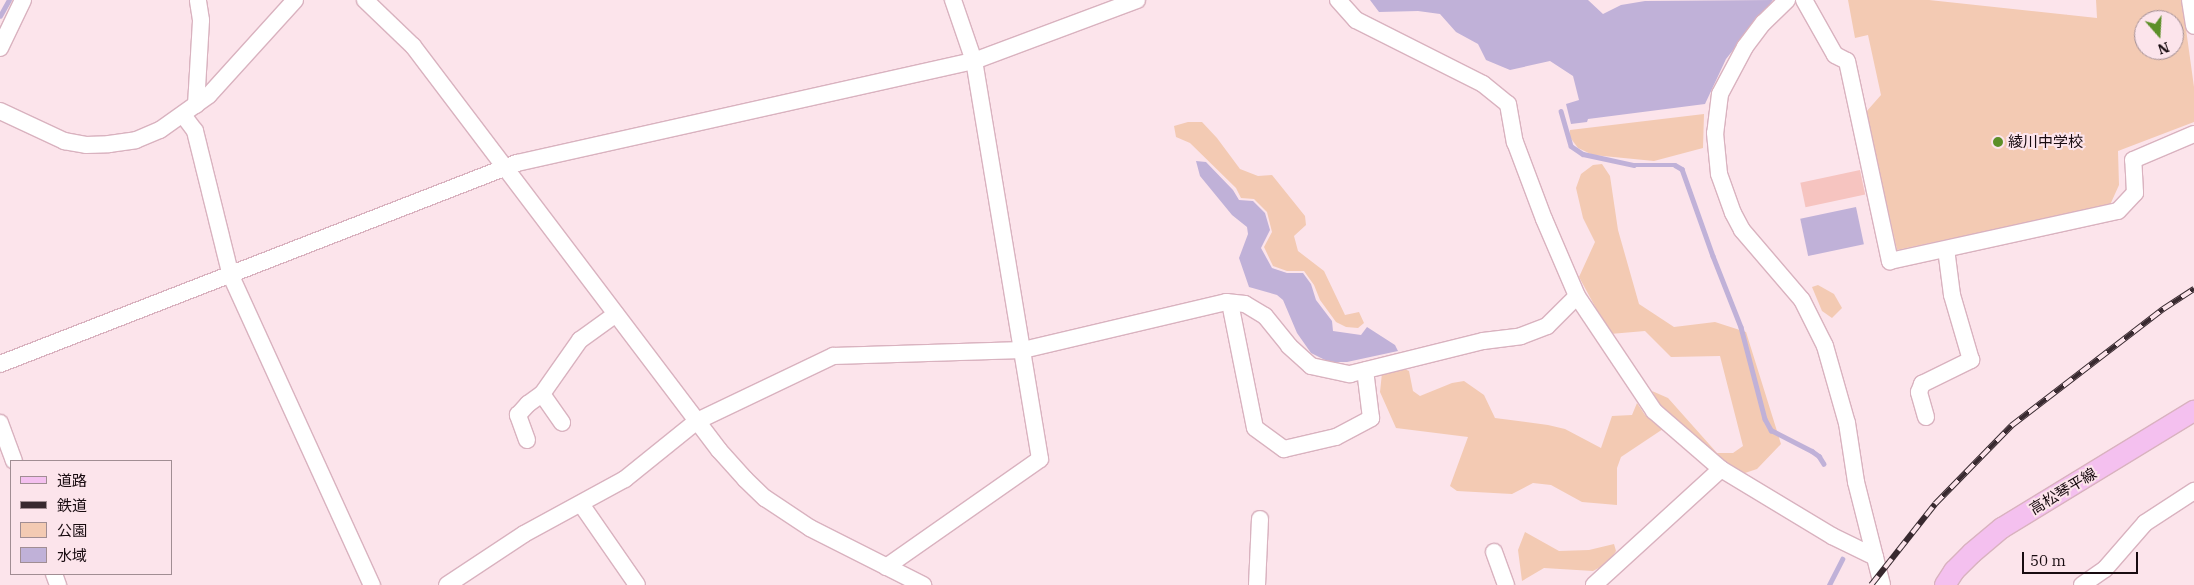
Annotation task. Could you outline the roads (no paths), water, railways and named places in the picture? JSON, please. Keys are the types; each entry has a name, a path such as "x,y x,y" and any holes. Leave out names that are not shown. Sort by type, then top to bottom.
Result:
{"main road":[{"name":"高松琴平線","path":"1945,585 1954,571 2002,528 2194,411"}],"street":[{"path":"0,48 23,0"},
{"path":"196,105 201,20 198,0"},
{"path":"0,111 64,141 86,145 136,140 160,130 209,95 295,0"},
{"path":"365,0 413,46 719,450 766,498 810,528 886,567 910,583"},
{"path":"886,567 1040,459 974,61 953,0"},
{"path":"0,364 231,276 506,168 517,162 974,61 1137,0"},
{"path":"1338,0 1356,20 1483,84 1508,104 1515,142 1544,219 1577,296 1654,412 1721,469 1832,536 1875,557"},
{"path":"1786,0 1763,23 1745,47 1720,94 1715,133 1719,174 1733,214 1742,230 1802,300 1825,346 1847,423 1856,482 1882,585"},
{"path":"1804,0 1835,55 1846,62 1890,261 2118,211 2135,194 2133,160 2194,134"},
{"path":"2190,0 2194,26"},
{"path":"183,115 196,131 231,276 372,585"},
{"path":"1926,416 1919,392 1922,384 1972,360 1952,295 1946,249"},
{"path":"447,585 524,534 625,479 697,421 833,356 1023,350 1230,303 1245,304 1264,316 1289,346 1311,366 1350,374 1483,341 1522,336 1546,326 1577,296"},
{"path":"1230,303 1256,428 1284,449 1336,438 1370,418 1365,370"},
{"path":"527,440 518,416 528,404 542,394 580,340 616,314"},
{"path":"542,394 562,423"},
{"path":"0,423 14,460"},
{"path":"1594,585 1721,469"},
{"path":"2082,585 2105,569 2145,523 2194,492"},
{"path":"581,504 637,585"},
{"path":"1257,585 1260,519"},
{"path":"1494,552 1506,585"}],"water":[{"path":"1370,0 1588,0 1603,14 1621,5 1645,1 1773,0 1726,59 1705,104 1588,119 1587,122 1571,124 1566,104 1579,100 1573,76 1550,61 1510,70 1486,60 1478,44 1456,32 1440,14 1418,11 1379,12"},
{"path":"1196,161 1206,162 1233,190 1239,200 1253,201 1265,213 1270,230 1261,248 1272,268 1287,273 1303,273 1311,284 1316,300 1332,321 1333,331 1361,335 1367,327 1395,345 1398,351 1347,362 1329,362 1311,353 1297,333 1283,300 1277,295 1249,287 1239,258 1248,234 1247,227 1232,215 1200,176"},
{"path":"1856,207 1864,244 1808,256 1800,219"}],"waterway":[{"path":"0,16 9,0"},
{"path":"1561,111 1571,146 1583,154 1634,165 1675,165 1682,169 1741,327 1765,419 1771,430 1812,451 1819,456 1824,464"},
{"path":"1829,585 1842,559"}],"railway":[{"path":"1871,585 1935,504 2011,426 2163,309 2194,289"}],"place":[{"name":"綾川中学校","path":"1998,142"}]}
